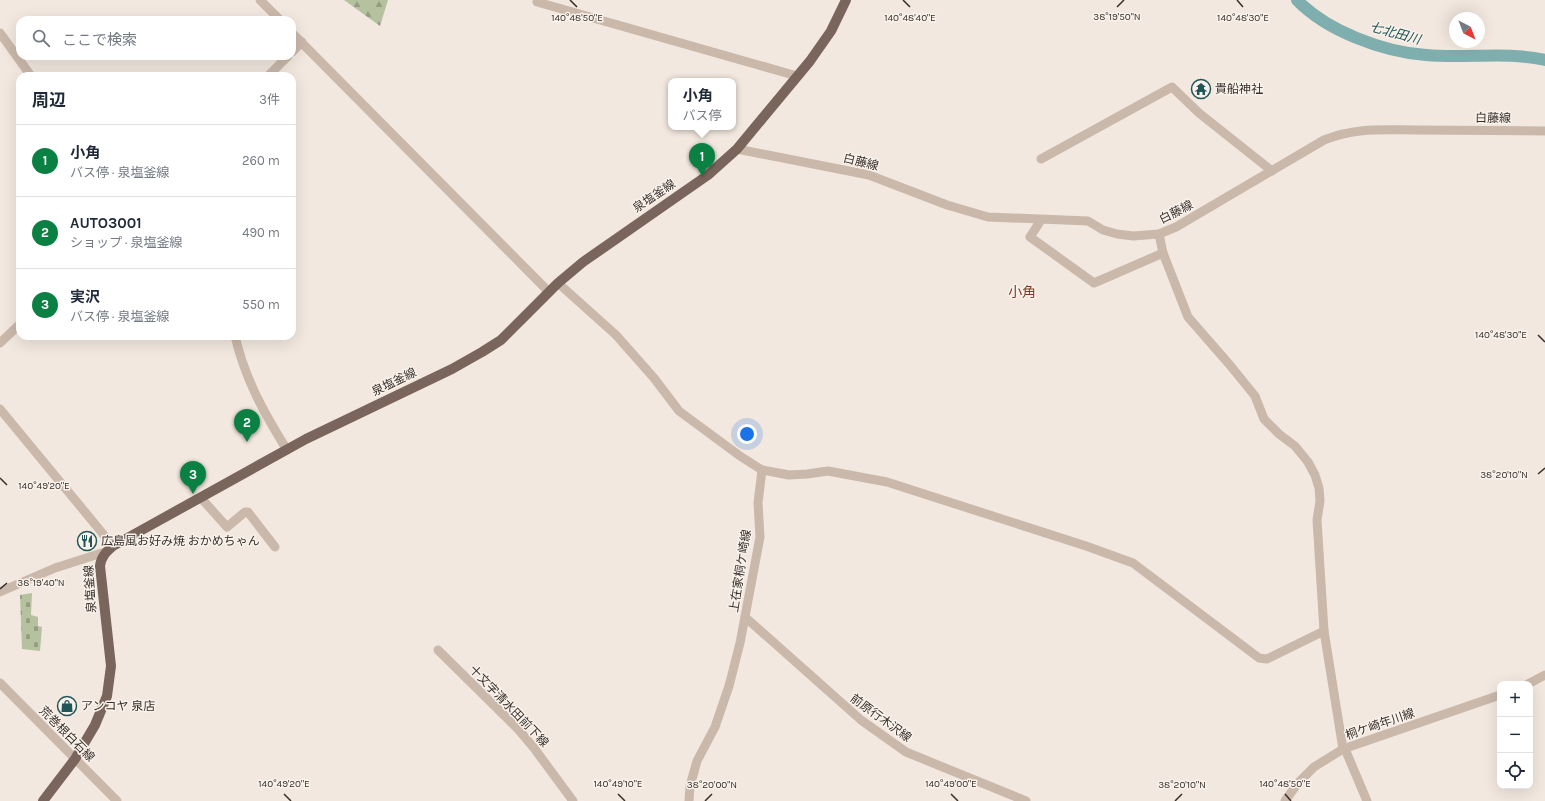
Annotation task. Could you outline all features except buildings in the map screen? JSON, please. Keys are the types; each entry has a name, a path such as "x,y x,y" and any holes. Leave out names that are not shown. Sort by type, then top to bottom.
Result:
{"main road":[{"name":"泉塩釜線","path":"43,801 75,759 102,710 107,696 111,666 100,560 109,549 287,450 452,369 492,346 509,333 558,283 582,262 708,175 737,149 797,76 830,31 846,0"}],"street":[{"path":"260,0 276,16"},
{"path":"537,2 797,76"},
{"path":"0,33 16,55"},
{"path":"296,36 549,292"},
{"path":"296,48 302,42"},
{"path":"19,60 28,72"},
{"path":"272,72 284,60"},
{"path":"1041,159 1172,87 1199,113 1272,171"},
{"name":"白藤線","path":"737,149 869,175 988,217 1088,222 1103,230 1118,234 1146,236 1159,234 1176,227 1324,140 1339,134 1354,131 1545,131"},
{"path":"1041,220 1030,236 1094,283 1163,253"},
{"path":"1159,234 1163,253 1188,317 1255,396 1264,419 1279,434 1295,446 1308,462 1315,475 1319,488 1320,501 1317,520 1324,630 1344,749 1366,801"},
{"path":"558,283 616,335 654,378 679,411 733,452 762,470 789,475 828,471 887,482 1086,546 1133,563 1259,658 1267,659 1324,630"},
{"path":"0,344 16,328"},
{"path":"236,340 240,357 250,383 263,411 287,450"},
{"path":"0,408 109,549 55,568 0,592"},
{"name":"上在家桐ケ崎線","path":"689,801 690,786 697,761 715,727 729,686 745,617 760,537 758,503 762,470"},
{"path":"201,498 227,527 245,512 248,512 275,547"},
{"name":"前原行木沢線","path":"745,617 818,684 861,720 906,752 1026,801"},
{"name":"十文字清水田前下線","path":"438,650 522,734 573,801"},
{"path":"1533,681 1545,675"},
{"name":"荒巻根白石線","path":"0,683 117,801"},
{"name":"桐ケ崎年川線","path":"1285,801 1298,783 1314,767 1328,757 1344,749 1497,697"}],"green space":[{"path":"344,0 388,0 380,26"},
{"path":"32,593 31,615 38,617 38,626 42,627 40,651 22,649 20,595"}],"waterway":[{"name":"七北田川","path":"1297,0 1309,11 1340,30 1357,38 1392,50 1441,56 1515,56 1545,60"}],"place":[{"name":"貴船神社","path":"1201,89"},
{"name":"小角","path":"702,176"},
{"name":"AUTO3001","path":"247,442"},
{"name":"実沢","path":"193,494"},
{"name":"広島風お好み焼 おかめちゃん","path":"87,541"},
{"name":"アンコヤ 泉店","path":"67,706"}],"district":[{"name":"小角","path":"1022,292"}]}
